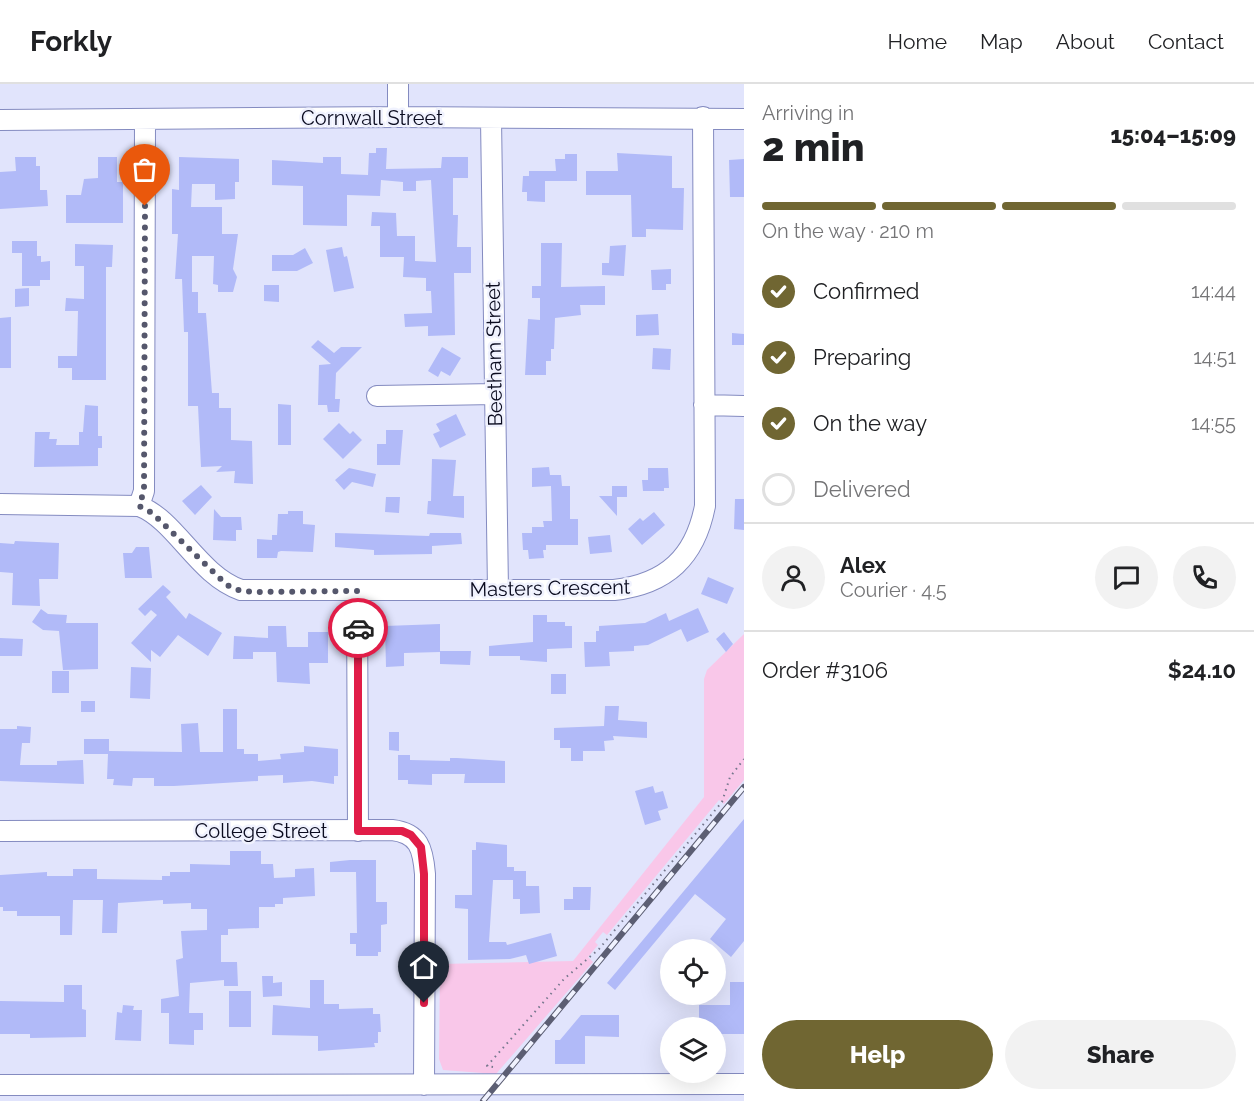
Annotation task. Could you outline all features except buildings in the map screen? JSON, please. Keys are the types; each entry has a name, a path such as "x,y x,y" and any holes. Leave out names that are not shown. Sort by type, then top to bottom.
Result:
{"street":[{"path":"398,84 398,117"},
{"name":"Cornwall Street","path":"0,120 398,117 744,119"},
{"name":"Masters Crescent","path":"139,506 152,513 227,585 241,591 631,588 664,574 680,561 701,528 705,506 703,117"},
{"name":"Beetham Street","path":"491,119 498,590"},
{"path":"0,504 139,506 144,491 146,120"},
{"path":"377,396 495,394"},
{"path":"704,405 744,406"},
{"path":"357,591 358,831"},
{"name":"College Street","path":"0,831 402,831 411,835 421,847 424,874 424,1085"},
{"path":"0,1085 201,1093 424,1085 744,1084"}],"path":[{"path":"498,1068 487,1066 564,979 599,950 722,802 730,777 744,759"}],"shaded area":[{"path":"744,634 744,780 724,804 719,800 607,935 603,932 595,942 598,945 588,957 593,962 496,1074 443,1070 439,1059 440,964 573,961 704,797 704,679 707,670"}],"railway":[{"path":"483,1101 744,787"}],"way so far":[{"path":"145,206 144,491 139,506 152,513 217,578 241,591 357,591 358,628"}],"route":[{"path":"358,628 358,831 402,831 411,835 421,847 424,874 424,1003"}]}
